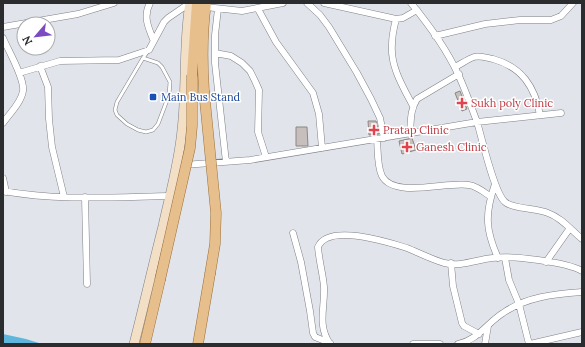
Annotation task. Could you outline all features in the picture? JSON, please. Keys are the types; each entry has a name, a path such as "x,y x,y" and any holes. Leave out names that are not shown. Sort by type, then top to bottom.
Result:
{"main road":[{"path":"145,344 190,148 192,126 192,75 203,4"},
{"path":"199,339 215,244 216,213 202,61 204,19 203,4"}],"street":[{"path":"3,27 78,14 114,3"},
{"path":"150,3 146,11 146,20 153,39"},
{"path":"19,73 60,61 119,60 148,50 164,22 190,3"},
{"path":"134,344 177,166 182,130 185,61 190,3"},
{"path":"203,4 218,9 242,11 283,3"},
{"path":"307,3 329,26 357,73 380,118 384,138"},
{"path":"324,3 396,19 403,18 416,10"},
{"path":"410,3 445,49 459,74 477,122 495,184 504,202 513,207 536,209 550,213 564,222 582,239"},
{"path":"436,36 485,24 520,20 551,20 561,16 573,3"},
{"path":"218,9 215,35 215,53 217,87 226,162"},
{"path":"258,9 276,42 313,93 320,114 322,148"},
{"path":"396,19 391,45 392,60 398,77 412,106 410,134"},
{"path":"3,38 19,73 23,91 15,108 3,123"},
{"path":"215,53 231,56 242,63 250,71 255,81 258,90 258,132 266,157"},
{"path":"455,67 476,57 496,60 510,66 521,74 530,86 537,101 540,115"},
{"path":"40,66 48,86 52,146 64,197"},
{"path":"412,106 417,99 459,74"},
{"path":"177,166 266,157 477,122 561,113"},
{"path":"377,139 379,166 382,177 390,183 399,187 411,188 458,184 469,185 480,189 490,197"},
{"path":"3,178 5,192 39,196 170,196"},
{"path":"495,184 490,197 488,232 502,258 509,280 520,304 529,344 552,342 582,334"},
{"path":"85,197 88,284"},
{"path":"546,262 570,228"},
{"path":"293,233 301,262 310,310 312,333 330,344"},
{"path":"330,344 323,331 322,321 324,286 318,247 326,238 337,235 360,236 406,248 437,260 451,263 464,264 502,258 571,266 582,271"},
{"path":"451,263 453,286 462,323 464,326 478,334"},
{"path":"458,344 470,340 503,312 520,304 551,295 582,292"},
{"path":"485,344 488,326"},
{"path":"413,344 440,344"}],"lane":[{"path":"143,58 158,63 162,66 170,82 168,95 158,124 153,130 146,132 138,130 119,119 115,110 117,102 143,58 148,50"}],"water":[{"path":"3,334 26,339 42,344 3,344"}],"building":[{"path":"460,91 467,109 462,111 455,93"},
{"path":"368,121 376,121 379,134 369,135"},
{"path":"296,127 307,127 308,146 296,146"},
{"path":"412,138 416,150 402,154 399,141"}],"place":[{"name":"Main Bus Stand","path":"153,97"},
{"name":"Sukh poly Clinic","path":"462,103"},
{"name":"Pratap Clinic","path":"374,130"},
{"name":"Ganesh Clinic","path":"407,147"}]}
